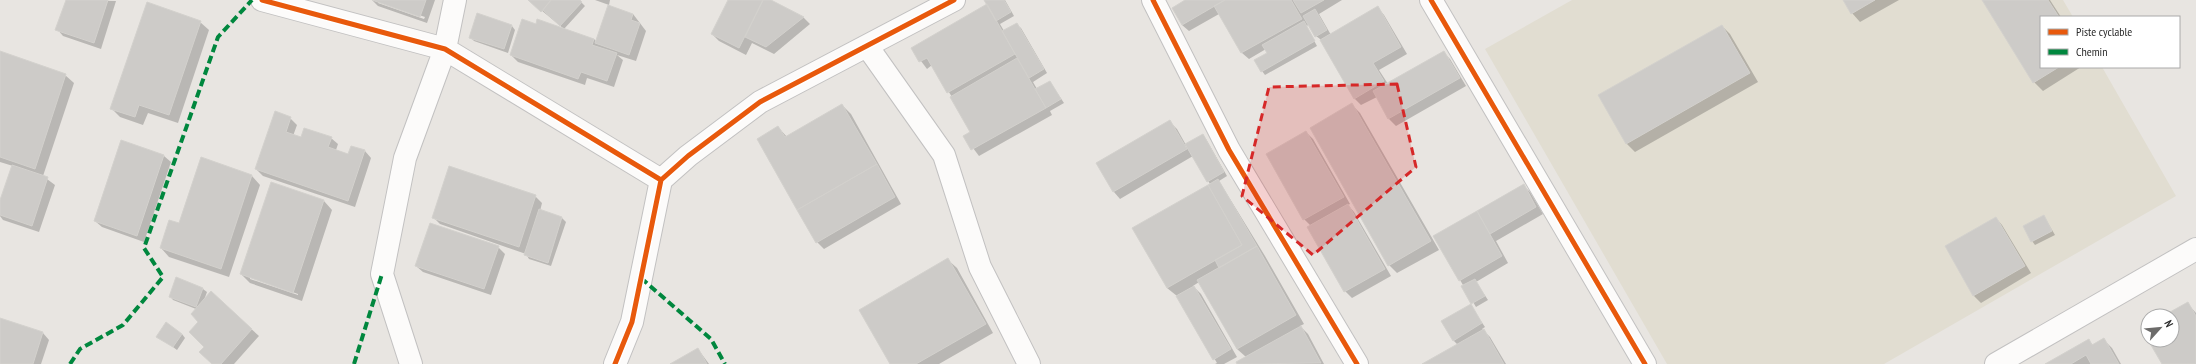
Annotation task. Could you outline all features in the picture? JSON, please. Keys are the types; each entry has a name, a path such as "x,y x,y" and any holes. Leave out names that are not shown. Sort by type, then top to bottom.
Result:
{"street":[{"path":"262,0 445,49 661,180"},
{"path":"411,364 382,274 405,158 445,49 455,0"},
{"path":"615,364 632,322 661,180 688,156 760,102 954,0"},
{"path":"1153,0 1229,150 1357,364"},
{"path":"1431,0 1645,364"},
{"path":"867,46 944,155 980,267 1029,364"},
{"path":"1996,364 2196,250"}],"highlighted area":[{"path":"1397,84 1416,167 1313,255 1242,196 1269,87"}],"shaded area":[{"path":"1572,0 2063,0 2072,16 2040,16 2040,68 2103,68 2176,196 1884,364 1667,364 1485,49"}],"building":[{"path":"66,0 108,0 94,43 55,30"},
{"path":"372,0 426,0 420,17"},
{"path":"528,0 551,0 541,12"},
{"path":"551,0 580,0 582,2 560,26 543,10"},
{"path":"728,0 763,0 739,48 711,34"},
{"path":"763,0 771,0 804,17 766,47 745,37"},
{"path":"984,0 1004,0 1011,12 996,21"},
{"path":"1185,0 1225,0 1182,25 1172,8"},
{"path":"1225,0 1291,0 1302,19 1241,53 1214,6"},
{"path":"1293,0 1324,0 1301,13"},
{"path":"1843,0 1875,0 1851,14"},
{"path":"1982,0 2048,0 2058,16 2040,16 2040,68 2057,68 2033,83"},
{"path":"147,2 201,21 169,115 139,105 135,117 110,109"},
{"path":"987,4 1015,54 947,93 927,58 919,62 911,48"},
{"path":"608,5 633,14 631,20 640,23 629,55 595,43"},
{"path":"1378,6 1401,47 1373,63 1384,81 1354,99 1320,40"},
{"path":"1315,9 1327,30 1315,37 1303,16"},
{"path":"477,13 512,25 504,49 469,38"},
{"path":"522,19 536,24 537,19 594,39 592,45 617,53 607,81 581,72 578,79 510,55"},
{"path":"1304,21 1315,41 1261,72 1254,60 1267,53 1262,45"},
{"path":"1017,23 1044,69 1029,78 1002,31"},
{"path":"1722,25 1750,73 1626,144 1598,95"},
{"path":"0,51 66,74 35,169 0,157"},
{"path":"1444,51 1460,78 1388,119 1373,91"},
{"path":"1017,58 1046,108 971,150 963,136 970,132 950,97"},
{"path":"1050,81 1061,99 1046,108 1035,89"},
{"path":"1352,103 1431,241 1388,266 1310,128"},
{"path":"842,104 877,164 797,210 757,139 778,126 785,137"},
{"path":"275,111 291,117 286,132 301,137 304,128 332,137 328,147 348,154 351,146 365,150 348,201 255,169"},
{"path":"1170,120 1187,149 1113,192 1096,163"},
{"path":"1306,131 1344,197 1303,220 1266,154"},
{"path":"1203,134 1224,172 1207,182 1185,144"},
{"path":"121,140 164,155 137,236 94,221"},
{"path":"201,157 252,175 221,269 160,248 169,220 179,223"},
{"path":"877,164 895,197 816,243 797,210"},
{"path":"12,165 48,177 32,226 0,215 0,200"},
{"path":"449,166 536,195 519,247 432,218"},
{"path":"1218,179 1257,246 1219,268 1215,260 1242,245 1208,185"},
{"path":"271,182 324,200 293,293 240,274"},
{"path":"1524,184 1536,207 1490,234 1477,211"},
{"path":"1208,185 1242,245 1167,288 1132,228"},
{"path":"1348,204 1385,269 1344,292 1307,227"},
{"path":"539,209 562,217 548,263 524,255"},
{"path":"1477,211 1502,256 1459,281 1433,236"},
{"path":"2044,215 2052,231 2031,242 2023,226"},
{"path":"1996,217 2025,266 1973,296 1945,246"},
{"path":"430,223 499,246 484,289 415,266"},
{"path":"1257,246 1296,315 1237,349 1197,280"},
{"path":"948,258 986,324 916,364 890,364 859,310"},
{"path":"176,277 203,288 196,307 169,297"},
{"path":"1475,279 1485,296 1471,304 1461,286"},
{"path":"1194,286 1231,349 1213,360 1176,296"},
{"path":"211,291 252,329 221,364 212,364 199,352 204,347 189,332 198,322 191,314"},
{"path":"2188,302 2196,316 2196,364 2162,364 2153,348 2180,348 2180,308 2177,308"},
{"path":"1471,304 1482,323 1453,341 1441,321"},
{"path":"0,318 43,332 33,364 0,364"},
{"path":"166,322 182,334 173,347 156,337"},
{"path":"1301,326 1321,363 1237,364 1236,362"},
{"path":"1484,329 1504,364 1422,364"},
{"path":"2104,338 2119,364 2091,364 2086,355 2071,364 2045,364 2089,339 2092,345"},
{"path":"698,348 707,364 670,364"}],"marked path":[{"path":"70,364 80,349 123,325 163,277 144,248 218,37 252,0"},
{"path":"354,364 382,274"},
{"path":"641,278 711,339 725,364"}],"cycle path":[{"path":"262,0 445,49 661,180"},
{"path":"615,364 632,322 661,180 688,156 760,102 954,0"},
{"path":"1153,0 1229,150 1357,364"},
{"path":"1431,0 1645,364"}]}
